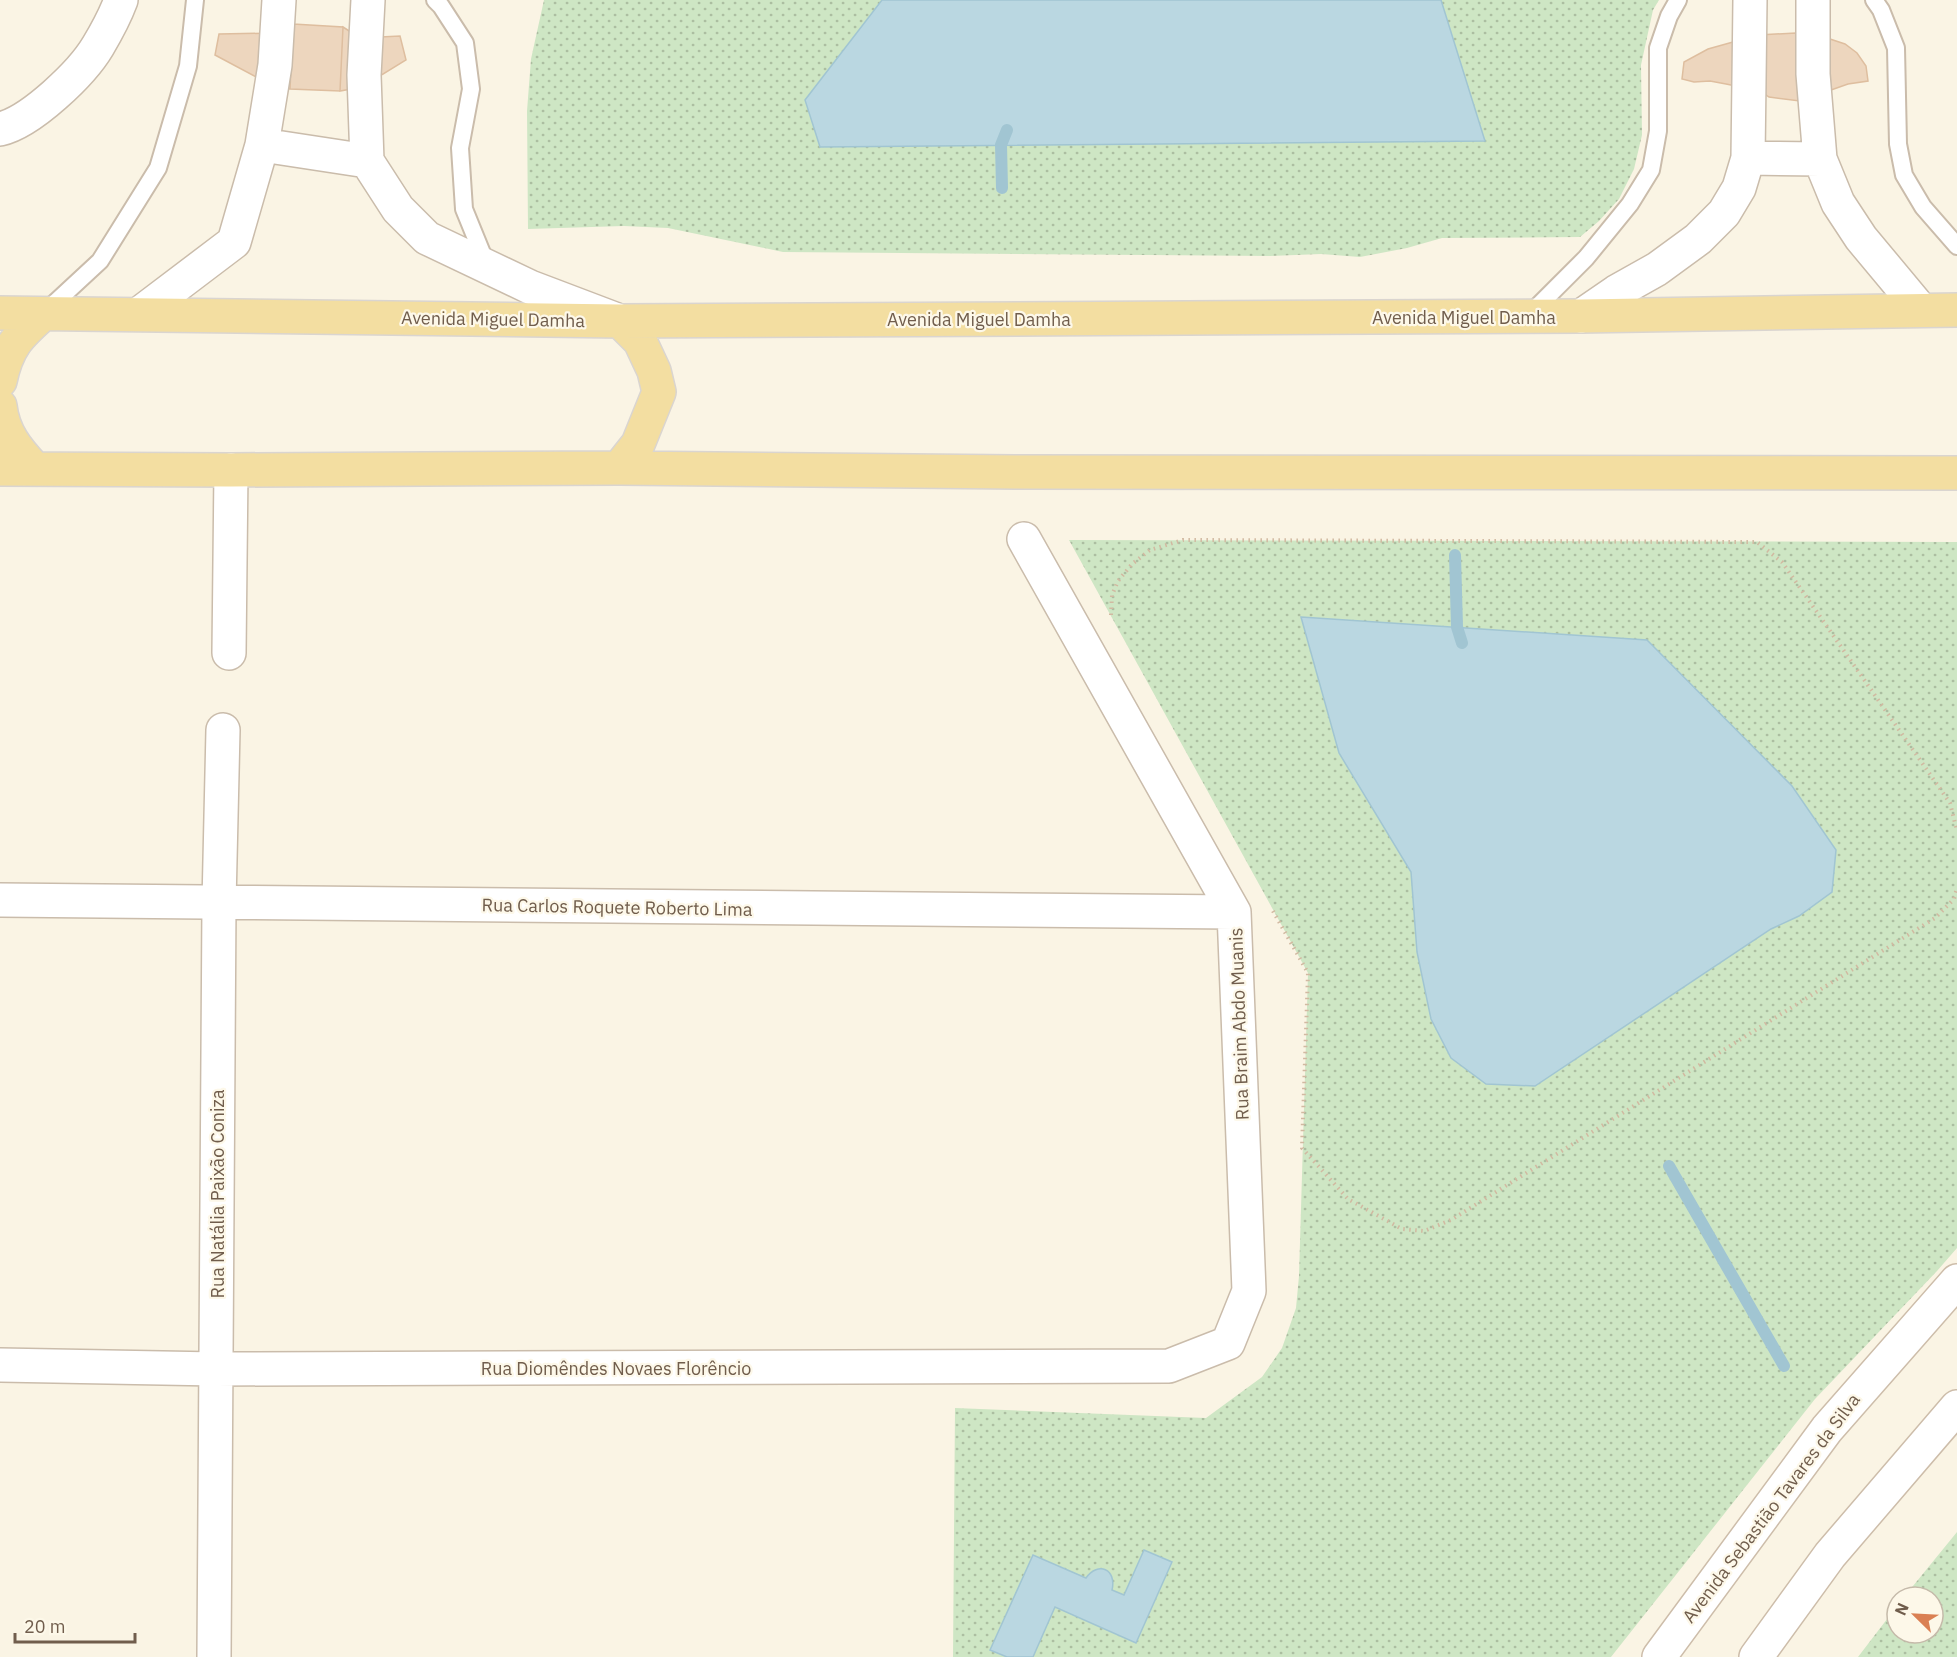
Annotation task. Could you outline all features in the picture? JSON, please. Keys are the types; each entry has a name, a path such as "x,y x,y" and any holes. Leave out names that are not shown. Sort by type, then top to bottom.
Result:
{"main road":[{"name":"Avenida Miguel Damha","path":"0,313 620,321 1581,316 1957,310"},
{"path":"0,381 5,360 21,334 43,314"},
{"path":"619,468 638,444 659,392 654,372 640,341 620,321"},
{"path":"0,406 2,419 15,447 35,469"},
{"path":"0,469 619,468 1015,472 1957,473"}],"street":[{"path":"139,314 234,242 262,145 275,65 279,0"},
{"path":"368,0 364,75 367,162 398,209 427,238 530,287 620,321"},
{"path":"1581,316 1698,239 1724,213 1739,188 1748,158 1750,0"},
{"path":"1814,0 1813,74 1820,159 1838,203 1861,238 1921,310"},
{"path":"0,129 12,126 40,108 64,86 97,48 118,9"},
{"path":"262,145 367,162"},
{"path":"1748,158 1820,159"},
{"path":"229,653 231,470"},
{"name":"Rua Braim Abdo Muanis","path":"1024,539 1234,912 1249,1291 1228,1343"},
{"name":"Rua Natália Paixão Coniza","path":"214,1657 219,903 223,730"},
{"name":"Rua Carlos Roquete Roberto Lima","path":"0,900 1234,912"},
{"name":"Avenida Sebastião Tavares da Silva","path":"1659,1657 1827,1429 1957,1281"},
{"name":"Rua Diomêndes Novaes Florêncio","path":"0,1365 216,1369 1169,1366 1228,1343"},
{"path":"1756,1657 1830,1555 1957,1407"}],"lane":[{"path":"43,314 100,261 158,168 188,66 195,0"},
{"path":"435,0 465,43 471,89 460,148 464,209 487,266"},
{"path":"1527,316 1586,258 1630,204 1651,170 1658,132 1658,48 1669,15 1678,0"},
{"path":"1874,0 1881,10 1896,48 1898,144 1904,175 1923,207 1957,246"}],"path":[{"path":"1111,616 1112,595 1118,581 1132,564 1149,550 1183,540 1757,542 1782,562 1950,803 1957,831"},
{"path":"1268,902 1308,973 1302,1148 1348,1199 1402,1229 1424,1231 1451,1220 1935,918 1954,899 1957,888"}],"green space":[{"path":"544,0 1659,0 1653,10 1641,65 1642,135 1634,169 1619,199 1599,221 1580,237 1442,238 1407,248 1360,257 1321,254 1270,256 783,252 668,228 624,226 528,229 527,111 531,59"},
{"path":"1069,540 1957,542 1957,1248 1815,1399 1611,1657 953,1657 955,1408 1206,1418 1262,1377 1282,1348 1296,1308 1299,1276 1308,973"},
{"path":"1957,1532 1957,1657 1858,1657 1885,1622 1885,1645 1945,1645 1945,1585 1914,1585"}],"water":[{"path":"882,0 1441,0 1485,141 820,147 805,100"},
{"path":"1301,617 1647,640 1792,786 1836,850 1832,892 1799,916 1771,929 1535,1086 1486,1084 1451,1058 1431,1019 1417,952 1411,872 1339,753"},
{"path":"1144,1550 1172,1562 1136,1643 1055,1607 1033,1657 1007,1657 990,1650 1033,1555 1086,1578 1096,1570 1105,1570 1112,1577 1112,1590 1124,1595"}],"building":[{"path":"293,24 343,27 340,91 290,89"},
{"path":"293,24 290,89 273,86 215,55 219,34 276,33"},
{"path":"343,27 360,38 400,36 406,60 362,87 340,91"},
{"path":"1796,33 1821,36 1845,44 1857,53 1866,66 1868,81 1848,84 1800,101 1769,97 1760,91 1710,81 1694,82 1682,79 1684,62 1708,49 1758,35"}],"waterway":[{"path":"1002,188 1001,145 1007,130"},
{"path":"1455,555 1457,627 1462,643"},
{"path":"1669,1166 1784,1366"}]}
